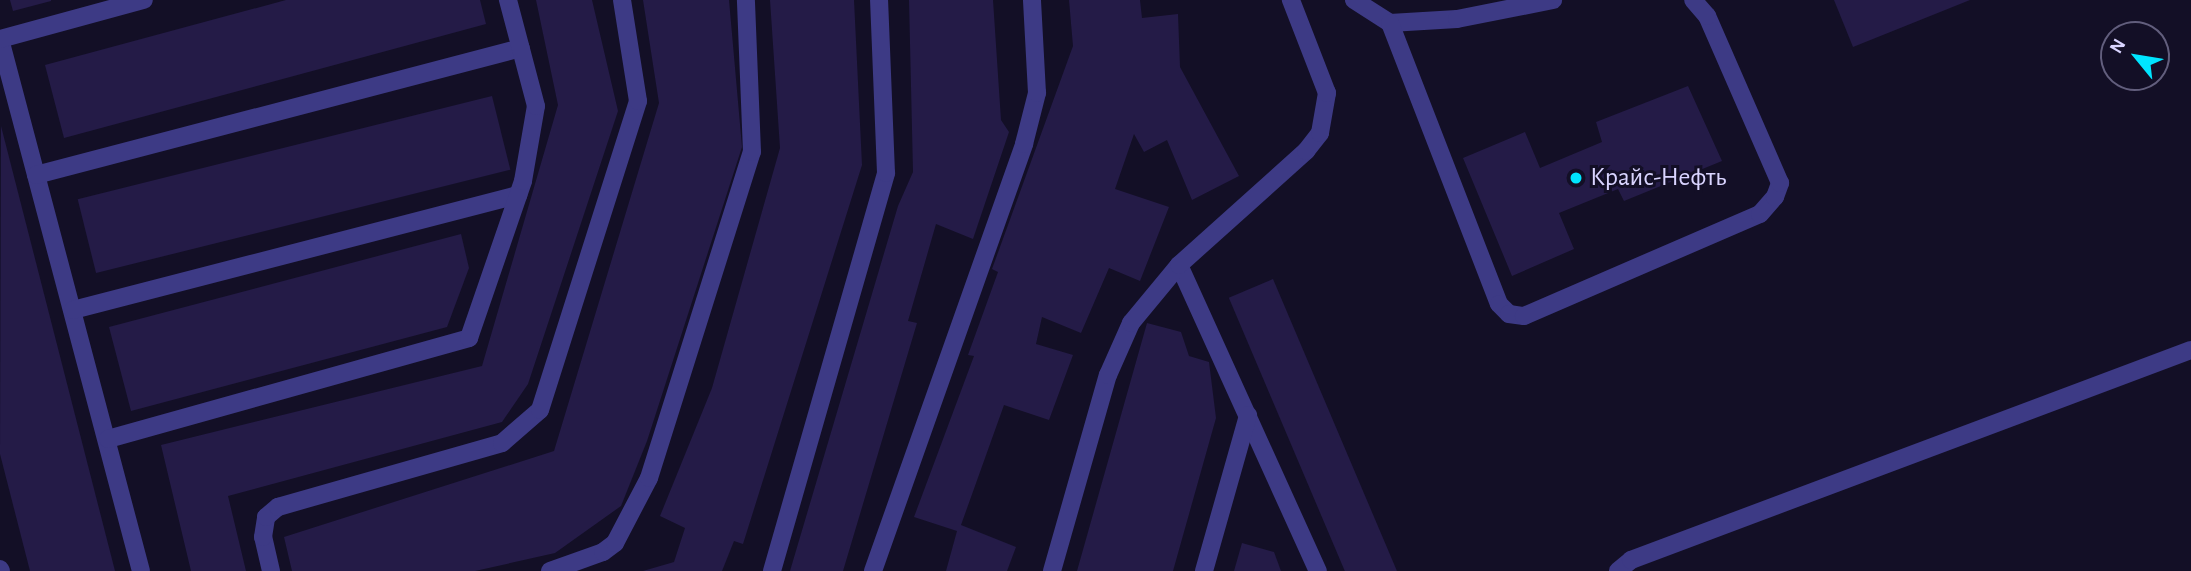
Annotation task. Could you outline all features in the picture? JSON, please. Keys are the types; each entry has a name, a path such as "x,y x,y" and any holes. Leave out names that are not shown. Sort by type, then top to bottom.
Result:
{"lane":[{"path":"141,571 0,39 144,0"},
{"path":"108,439 469,338 518,195 536,106 508,0"},
{"path":"271,571 263,537 266,517 278,508 502,443 540,410 638,101 622,0"},
{"path":"550,571 603,552 615,543 649,478 752,152 746,0"},
{"path":"772,571 886,173 879,0"},
{"path":"873,571 1024,144 1037,93 1032,0"},
{"path":"1052,571 1118,349 1131,323 1179,265 1306,152 1320,133 1327,93 1291,0"},
{"path":"1354,0 1390,23 1457,19 1553,0"},
{"path":"1390,23 1499,304 1509,314 1524,316 1760,214 1775,197 1780,183 1707,16 1693,0"},
{"path":"36,174 521,48"},
{"path":"73,310 518,195"},
{"path":"1179,265 1318,571"},
{"path":"1618,571 1631,560 2191,351"},
{"path":"1204,571 1248,415"}],"building":[{"path":"10,0 51,0 51,1 13,11"},
{"path":"286,0 480,0 486,24 64,138 45,65"},
{"path":"536,0 592,0 618,111 528,384 502,422 228,496 246,571 191,571 161,445 482,366 558,105"},
{"path":"643,0 729,0 742,147 647,441 621,506 555,553 475,571 292,571 284,537 554,451 659,103"},
{"path":"770,0 854,0 862,165 743,544 734,541 722,571 643,571 674,562 685,528 660,516 712,388 780,148"},
{"path":"909,0 993,0 1001,120 1009,132 973,239 936,224 908,321 917,323 843,571 790,571 898,206 913,172"},
{"path":"1069,0 1140,0 1142,18 1178,14 1180,67 1239,176 1192,200 1167,140 1144,152 1134,134 1115,189 1169,207 1140,281 1109,268 1081,333 1042,317 1036,344 1073,355 1049,420 1004,405 961,525 1016,547 1007,571 946,571 957,531 914,517 974,356 968,355 998,272 992,269 1073,46"},
{"path":"1834,0 1970,0 1853,47"},
{"name":"Крайс-Нефть","path":"1688,86 1722,161 1624,201 1618,189 1559,213 1574,249 1512,276 1463,158 1525,132 1540,168 1602,142 1596,122"},
{"path":"492,96 510,170 96,273 78,199"},
{"path":"1,126 115,571 30,571 0,454"},
{"path":"461,234 469,268 447,327 131,411 109,327"},
{"path":"1273,279 1397,571 1345,571 1229,298"},
{"path":"1147,323 1181,332 1189,356 1209,362 1216,418 1173,571 1077,571"},
{"path":"1242,543 1274,552 1281,571 1234,571"}],"place":[{"name":"Крайс-Нефть","path":"1576,178"}]}
